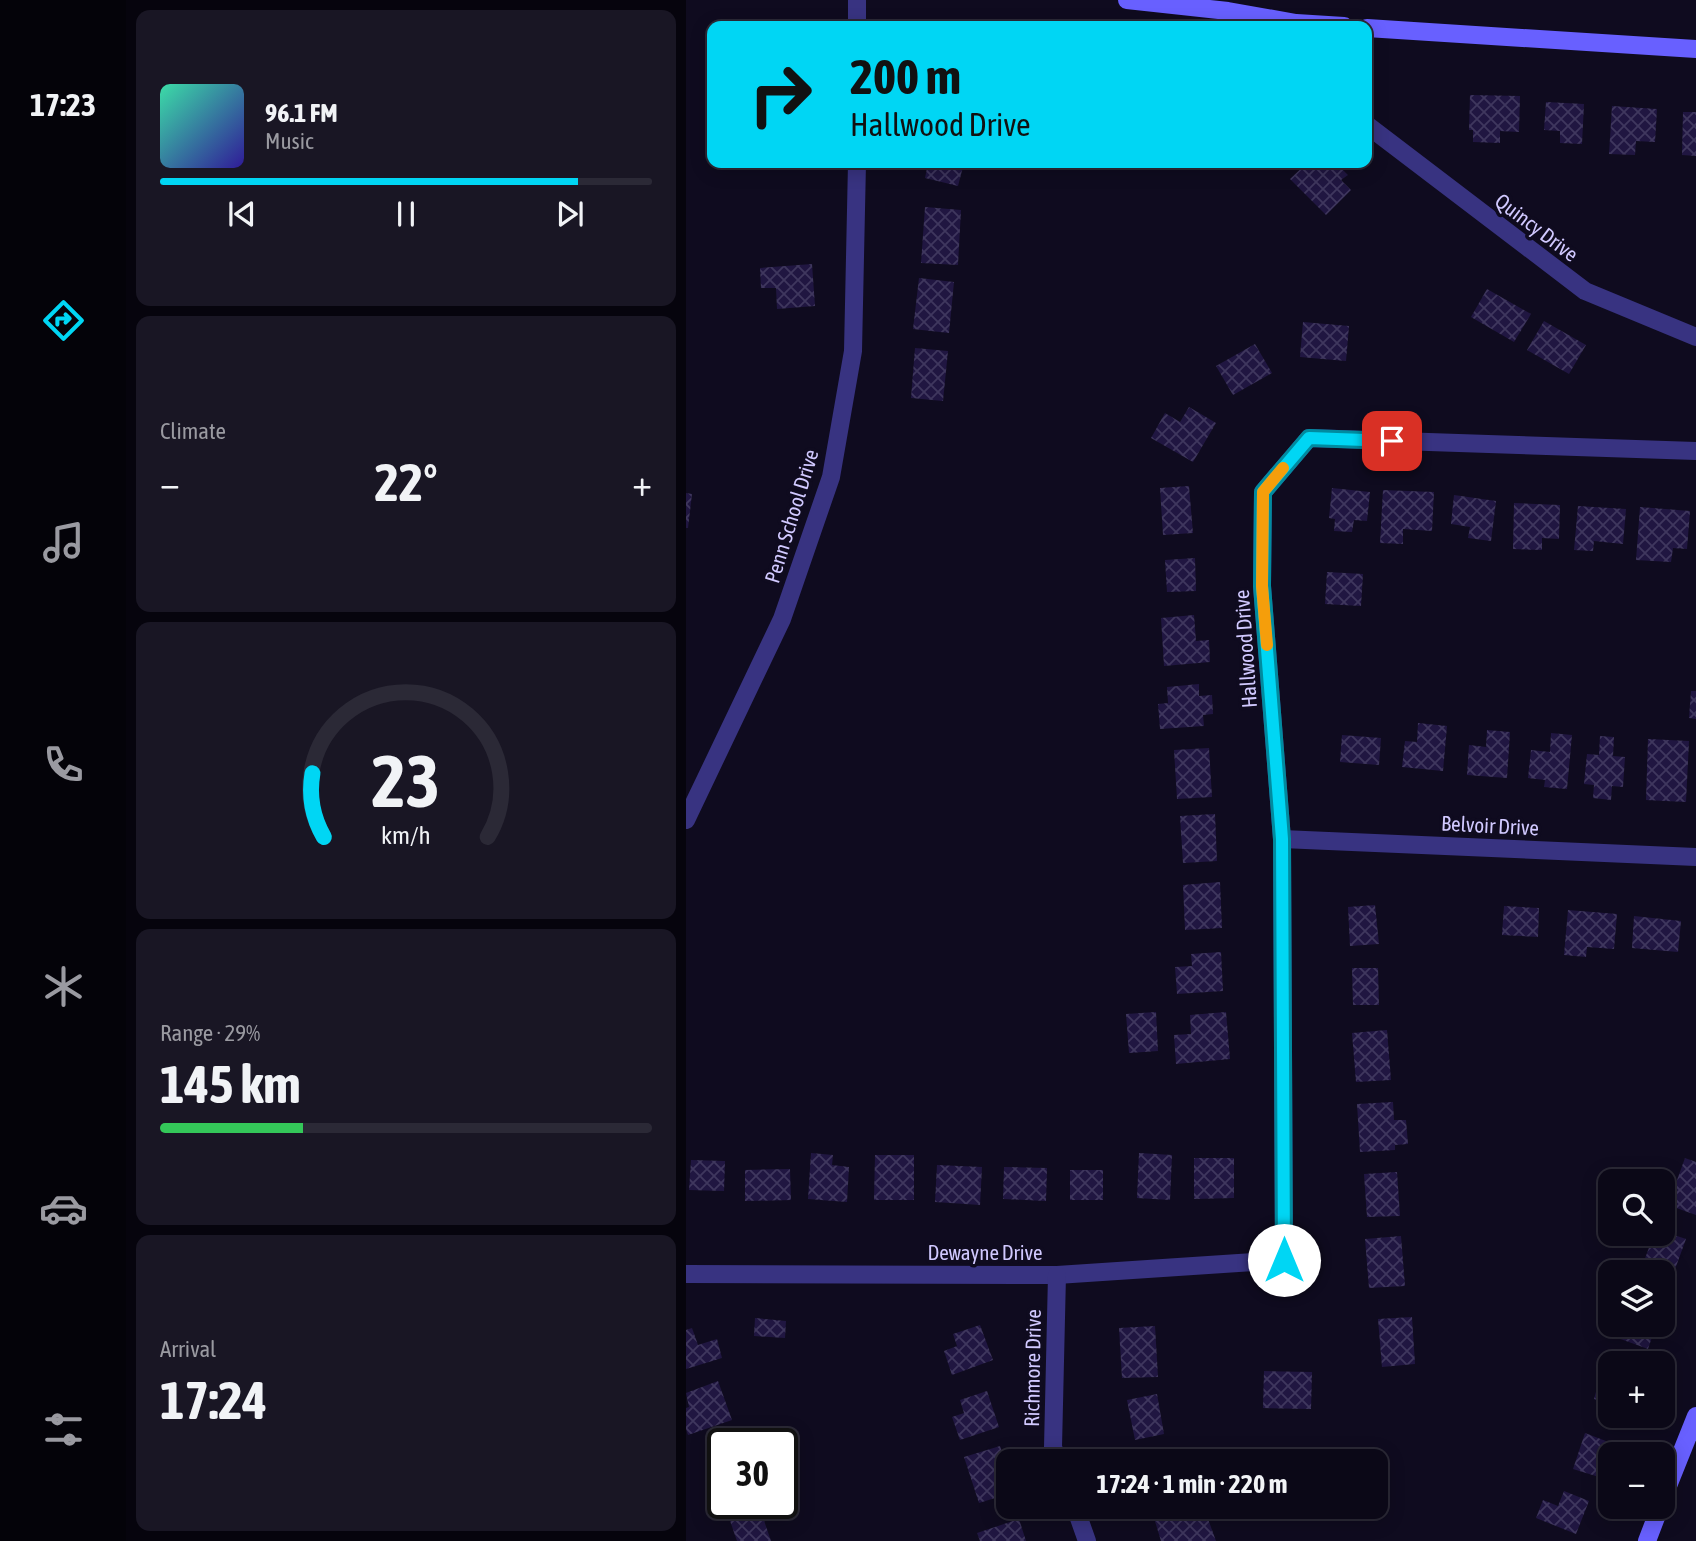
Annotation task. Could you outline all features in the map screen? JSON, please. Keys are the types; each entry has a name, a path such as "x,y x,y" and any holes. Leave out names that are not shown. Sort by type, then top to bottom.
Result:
{"street":[{"path":"857,0 857,21"},
{"path":"1127,0 1228,6 1282,21"},
{"path":"1372,28 1696,49"},
{"name":"Quincy Drive","path":"1372,129 1585,291 1696,337"},
{"name":"Penn School Drive","path":"686,820 782,619 831,477 853,351 857,168"},
{"name":"Hallwood Drive","path":"1284,1260 1282,839 1262,586 1263,492 1309,438 1696,452"},
{"name":"Belvoir Drive","path":"1282,839 1696,857"},
{"name":"Dewayne Drive","path":"686,1274 1057,1275 1284,1260"},
{"name":"Richmore Drive","path":"1054,1449 1057,1275"},
{"path":"1675,1468 1696,1416"},
{"path":"1079,1519 1087,1541"},
{"path":"1647,1541 1655,1519"}],"building":[{"path":"1470,95 1520,96 1519,132 1500,131 1500,143 1473,142 1473,130 1469,130"},
{"path":"1546,102 1584,104 1582,144 1560,143 1560,131 1544,130"},
{"path":"1612,106 1657,109 1655,142 1636,141 1635,155 1609,154"},
{"path":"1683,112 1696,112 1696,156 1682,155"},
{"path":"927,168 963,168 958,186 925,178"},
{"path":"1302,168 1341,168 1348,175 1341,180 1351,190 1326,215 1290,179"},
{"path":"925,207 961,210 958,265 921,263"},
{"path":"812,264 815,306 777,309 776,288 761,288 760,268"},
{"path":"919,278 954,282 949,333 913,329"},
{"path":"1487,289 1531,314 1514,342 1471,317"},
{"path":"1544,321 1586,345 1569,374 1527,350"},
{"path":"1303,322 1349,326 1346,361 1300,357"},
{"path":"1255,344 1272,373 1233,395 1216,366"},
{"path":"915,348 948,351 943,401 911,398"},
{"path":"1189,407 1216,423 1193,462 1151,438 1165,413 1180,422"},
{"path":"1189,486 1193,533 1163,535 1160,488"},
{"path":"1332,488 1370,492 1367,521 1354,520 1352,532 1334,531 1335,519 1329,518"},
{"path":"1383,490 1434,492 1432,531 1403,529 1403,544 1380,543"},
{"path":"686,493 692,494 688,528 686,528"},
{"path":"1454,495 1496,501 1491,541 1468,538 1470,527 1451,524"},
{"path":"1514,503 1560,505 1559,539 1542,538 1542,550 1513,549"},
{"path":"1578,506 1626,509 1623,544 1594,541 1593,551 1574,550"},
{"path":"1640,507 1690,511 1687,549 1673,548 1671,562 1636,560"},
{"path":"1195,558 1196,591 1167,592 1165,560"},
{"path":"1327,572 1363,574 1361,606 1325,604"},
{"path":"1194,615 1196,641 1209,640 1210,662 1164,666 1161,618"},
{"path":"1199,684 1199,696 1212,695 1213,714 1203,715 1204,726 1160,729 1158,704 1168,703 1167,687"},
{"path":"1691,691 1696,691 1696,719 1689,718"},
{"path":"1418,723 1447,726 1443,771 1402,767 1405,741 1417,742"},
{"path":"1487,730 1510,732 1507,778 1467,775 1469,745 1486,747"},
{"path":"1551,733 1572,735 1567,789 1544,787 1545,780 1528,778 1531,750 1550,752"},
{"path":"1342,735 1381,738 1379,765 1340,762"},
{"path":"1600,736 1614,737 1613,756 1625,757 1623,787 1612,786 1611,800 1593,798 1594,785 1584,784 1587,754 1599,755"},
{"path":"1648,739 1689,741 1686,802 1646,800"},
{"path":"1209,748 1212,797 1177,799 1174,750"},
{"path":"1215,814 1217,861 1183,863 1180,816"},
{"path":"1220,882 1222,928 1185,930 1183,885"},
{"path":"1375,905 1379,944 1350,946 1348,907"},
{"path":"1504,906 1539,908 1538,937 1502,935"},
{"path":"1568,910 1617,914 1614,949 1587,947 1586,957 1564,955"},
{"path":"1634,916 1681,921 1678,952 1632,948"},
{"path":"1221,952 1223,991 1177,994 1175,967 1192,966 1191,954"},
{"path":"1352,968 1378,968 1379,1005 1353,1005"},
{"path":"1156,1012 1158,1051 1129,1053 1126,1014"},
{"path":"1226,1012 1230,1059 1176,1064 1174,1035 1191,1034 1190,1015"},
{"path":"1387,1030 1391,1080 1356,1082 1352,1033"},
{"path":"1393,1102 1394,1120 1406,1120 1408,1144 1395,1145 1395,1150 1360,1152 1357,1104"},
{"path":"811,1153 833,1155 832,1165 849,1167 847,1202 808,1199"},
{"path":"1139,1153 1172,1155 1170,1200 1137,1198"},
{"path":"875,1155 914,1155 914,1200 874,1200"},
{"path":"1194,1158 1234,1158 1234,1198 1194,1199"},
{"path":"1685,1158 1696,1162 1696,1215 1675,1208 1675,1186"},
{"path":"691,1160 725,1161 724,1191 689,1190"},
{"path":"937,1165 982,1167 980,1205 935,1202"},
{"path":"1004,1167 1047,1168 1046,1201 1003,1199"},
{"path":"790,1169 791,1200 745,1201 745,1170"},
{"path":"1070,1170 1103,1170 1103,1200 1070,1200"},
{"path":"1397,1172 1400,1216 1367,1217 1364,1174"},
{"path":"1675,1235 1686,1239 1675,1269 1675,1260 1644,1260 1650,1246 1675,1246"},
{"path":"1401,1236 1405,1286 1369,1288 1365,1239"},
{"path":"1412,1317 1415,1364 1382,1367 1378,1319"},
{"path":"755,1318 786,1321 785,1338 754,1336"},
{"path":"980,1325 993,1360 952,1375 944,1351 957,1346 953,1334"},
{"path":"1155,1326 1158,1377 1122,1378 1119,1328"},
{"path":"692,1328 698,1345 717,1339 722,1358 686,1369 686,1330"},
{"path":"1615,1337 1652,1337 1648,1349"},
{"path":"1264,1371 1312,1372 1311,1409 1263,1408"},
{"path":"718,1381 732,1420 688,1435 686,1408 689,1407 686,1393"},
{"path":"1598,1385 1598,1400 1594,1399"},
{"path":"987,1391 999,1427 960,1440 952,1417 964,1413 960,1400"},
{"path":"1157,1394 1164,1434 1135,1440 1127,1400"},
{"path":"1585,1433 1608,1442 1598,1442 1598,1477 1573,1469"},
{"path":"1000,1446 1001,1449 996,1449 996,1498 979,1503 964,1457"},
{"path":"1564,1491 1589,1501 1576,1534 1536,1518 1543,1500 1558,1506"},
{"path":"729,1519 763,1519 771,1541 737,1541"},
{"path":"1019,1519 1026,1541 980,1541 977,1533"},
{"path":"1154,1519 1208,1519 1216,1541 1161,1541"}],"slow traffic":[{"path":"1267,645 1262,586 1263,492 1283,468"}],"route":[{"path":"1284,1260 1282,839 1262,586 1263,492 1309,438 1392,441"}]}
